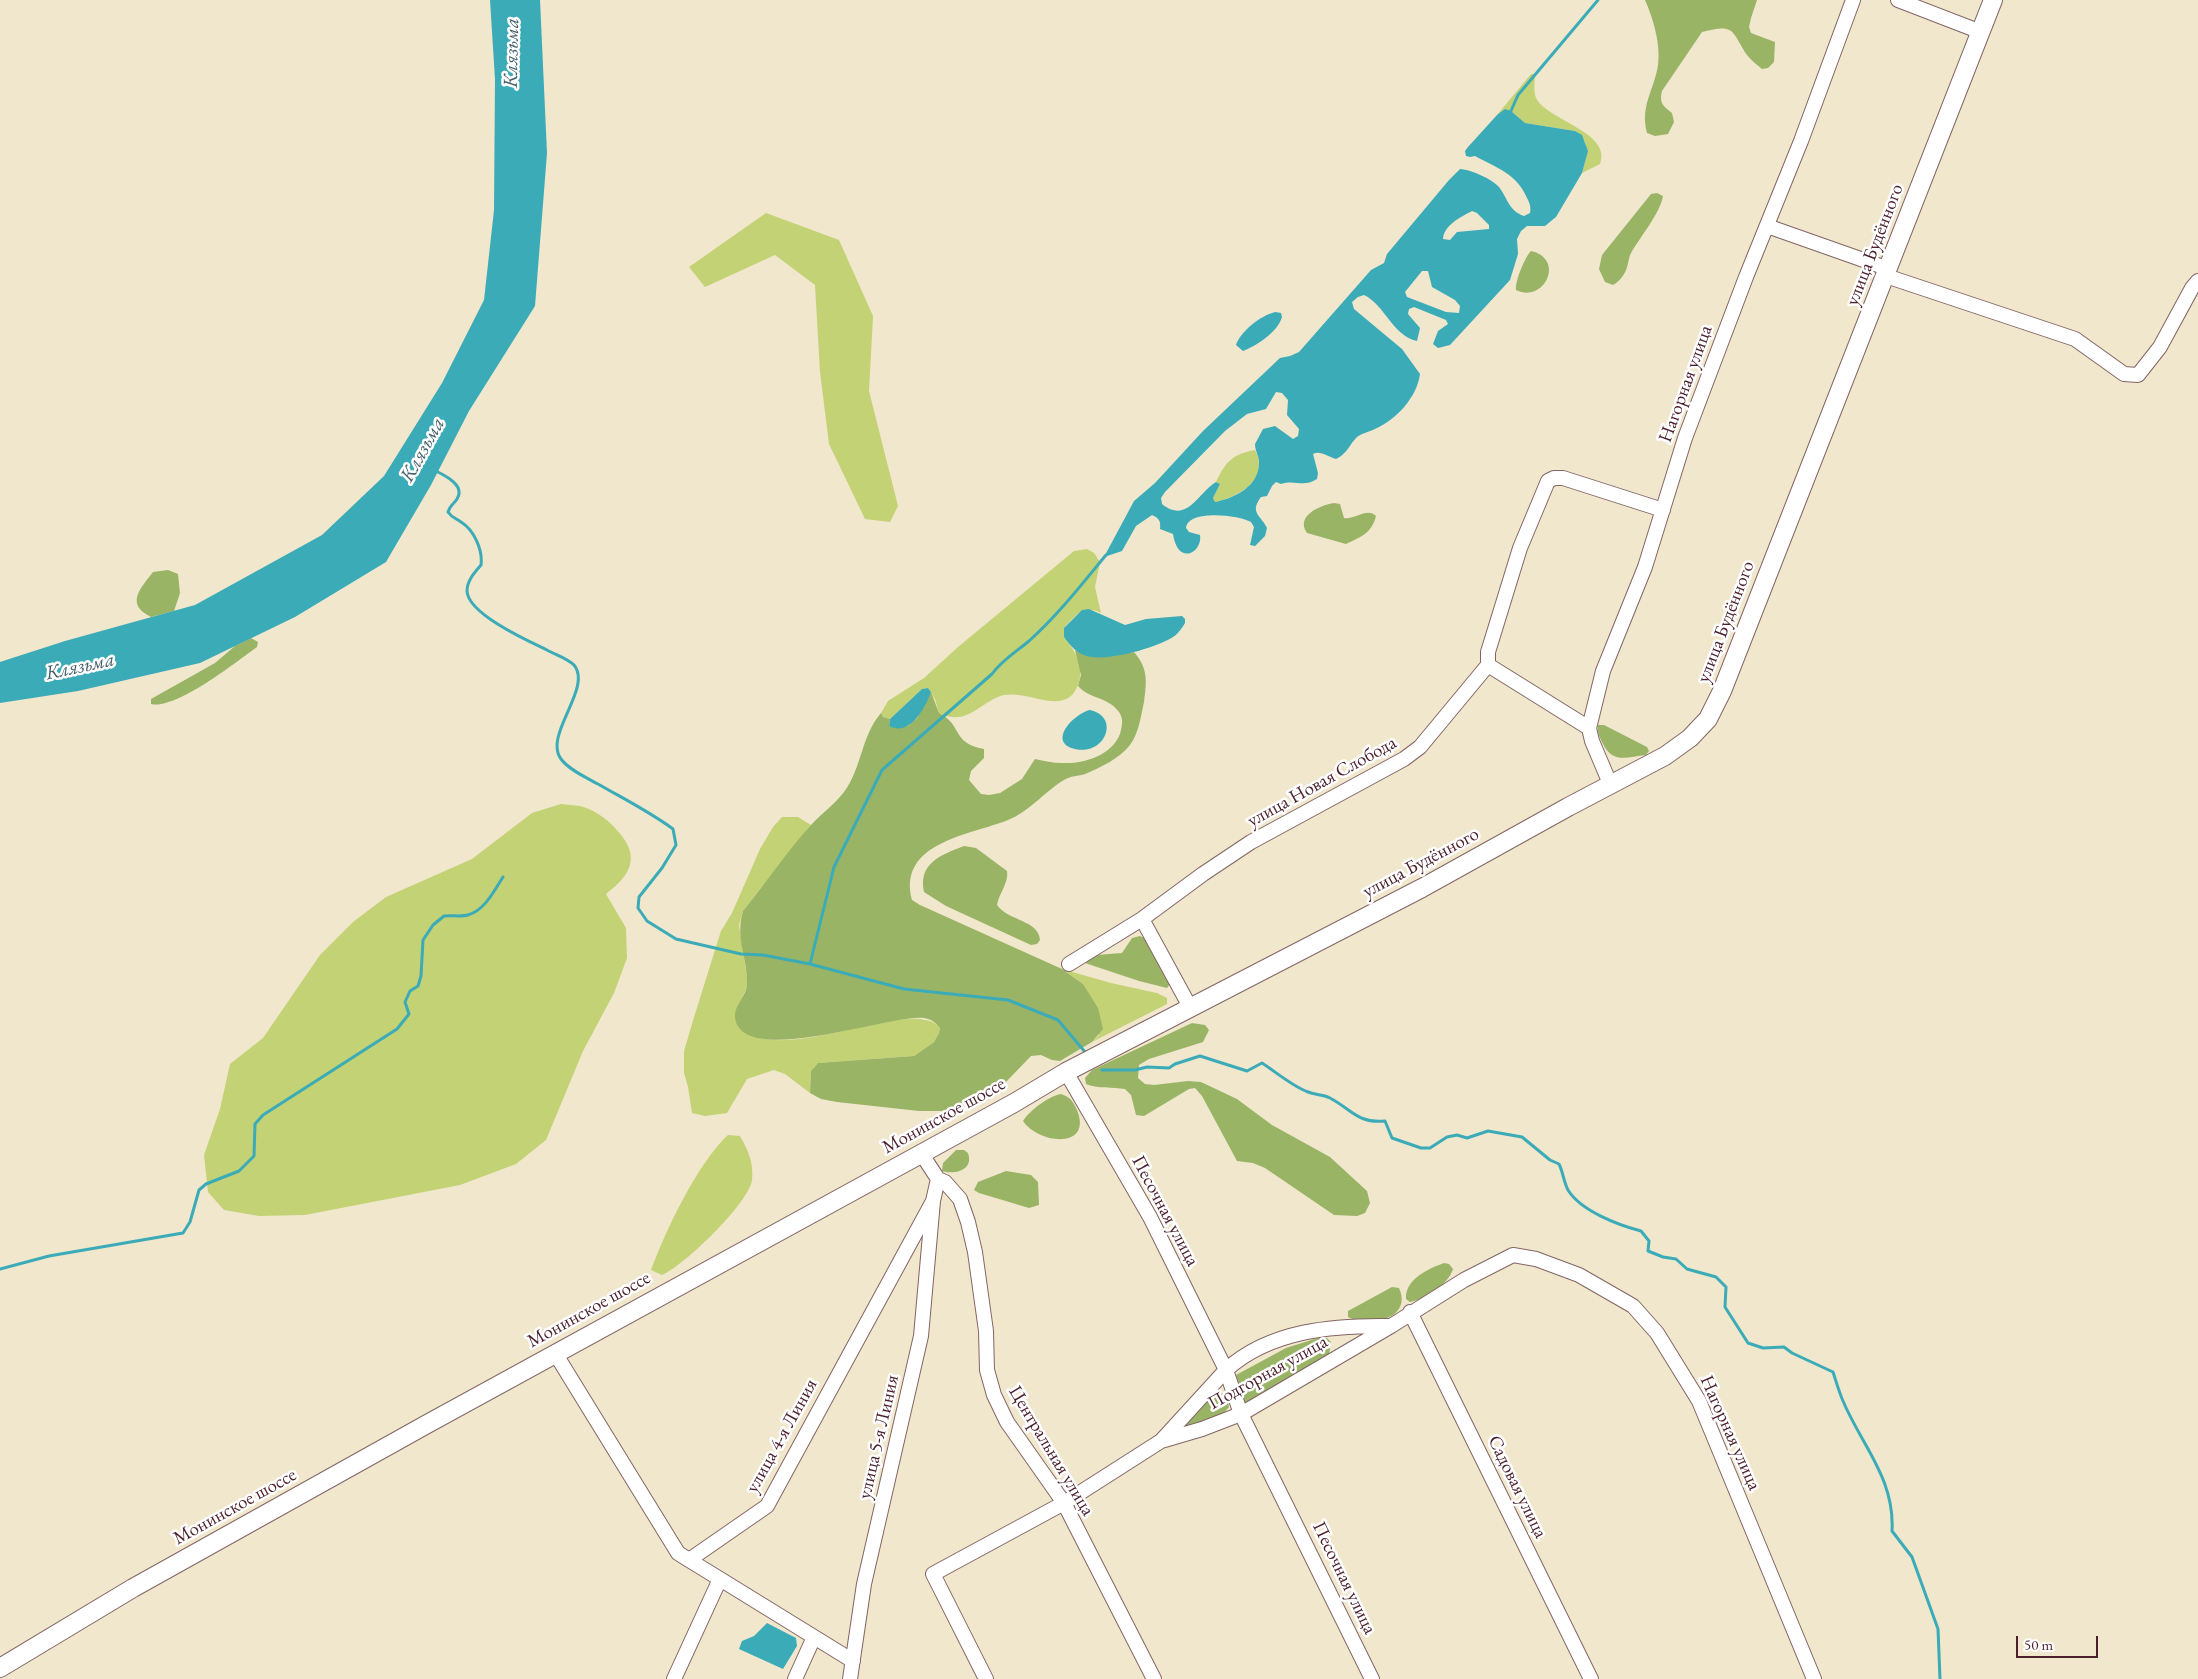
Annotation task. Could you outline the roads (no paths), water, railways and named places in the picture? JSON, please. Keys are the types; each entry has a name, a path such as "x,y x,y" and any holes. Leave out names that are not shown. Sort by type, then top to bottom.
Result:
{"main road":[{"name":"улица Будённого","path":"1197,1003 1422,888 1665,756 1690,738 1708,719 1722,691 1814,451 1888,272 1993,0"},
{"name":"Монинское шоссе","path":"0,1668 133,1588 555,1353 922,1153 1066,1072 1197,1003"}],"street":[{"name":"Нагорная улица","path":"1589,728 1603,671 1645,567 1688,429 1852,0"},
{"path":"1898,0 1980,32"},
{"path":"1767,226 1888,272 2075,339 2124,374 2132,376 2138,375 2160,347 2192,288 2198,281"},
{"path":"1611,786 1592,741 1589,728 1488,665 1488,652 1520,548 1548,481 1554,478 1565,479 1663,510"},
{"name":"улица Новая Слобода","path":"1069,964 1142,918 1251,842 1404,759 1420,747 1488,665"},
{"path":"1142,918 1197,1003"},
{"name":"Песочная улица","path":"1066,1072 1150,1217 1226,1370 1241,1414 1372,1679"},
{"name":"Центральная улица","path":"922,1153 938,1179 945,1182 960,1198 968,1222 975,1252 986,1331 987,1370 994,1395 1007,1422 1064,1503 1154,1679"},
{"path":"933,1201 938,1179"},
{"name":"улица 4-я Линия","path":"689,1560 766,1506 933,1201"},
{"name":"улица 5-я Линия","path":"850,1679 864,1584 921,1336 933,1201"},
{"name":"Нагорная улица","path":"1513,1255 1536,1259 1579,1275 1633,1306 1656,1333 1699,1401 1814,1679"},
{"name":"Подгорная улица","path":"986,1679 934,1574 1064,1503 1161,1441 1202,1429 1241,1414 1391,1326 1410,1312 1464,1280 1513,1255"},
{"name":"Садовая улица","path":"1410,1312 1590,1679"},
{"path":"1161,1441 1226,1370 1257,1347 1283,1338 1321,1330 1360,1325 1391,1326 1419,1330"},
{"path":"555,1353 678,1554 853,1661"},
{"path":"674,1679 720,1579"},
{"path":"795,1679 814,1637"}],"water":[{"name":"Клязьма","path":"490,0 540,0 547,153 535,306 469,411 431,485 386,562 295,617 200,663 78,691 0,703 0,662 65,641 195,605 322,535 384,476 442,383 484,300 494,210 495,79"},
{"path":"1505,109 1511,111 1525,123 1575,131 1582,135 1588,151 1582,173 1556,217 1545,226 1527,226 1521,231 1517,239 1518,254 1510,280 1450,345 1438,348 1433,344 1438,331 1448,324 1446,320 1414,307 1409,309 1408,314 1420,328 1417,341 1409,338 1395,327 1378,306 1364,295 1352,302 1354,309 1402,349 1420,374 1415,391 1405,406 1383,425 1357,437 1340,457 1336,459 1321,453 1313,454 1318,473 1317,479 1312,482 1281,484 1276,482 1267,496 1261,497 1256,507 1257,514 1267,528 1265,536 1255,546 1250,545 1254,527 1251,522 1236,517 1204,516 1189,522 1186,528 1189,532 1200,535 1200,541 1194,551 1185,553 1176,544 1173,534 1160,529 1159,520 1152,515 1136,526 1122,551 1104,557 1134,501 1155,483 1203,431 1280,358 1299,352 1371,270 1384,263 1387,254 1460,169 1476,173 1492,181 1499,187 1515,211 1524,216 1530,213 1530,206 1523,190 1512,177 1475,156 1466,156 1465,151 1468,147 1497,115","holes":["1472,211 1477,213 1489,225 1489,229 1457,232 1450,240 1443,239 1446,230 1450,226","1422,271 1428,271 1432,287 1455,300 1460,306 1459,313 1446,312 1407,297 1405,292","1276,392 1282,393 1288,400 1287,415 1299,429 1298,436 1293,439 1275,426 1263,429 1255,444 1259,463 1258,471 1255,478 1244,490 1215,502 1213,498 1220,484 1216,482 1185,509 1178,511 1162,504 1161,498 1165,492 1225,431 1247,414 1266,409"]},
{"path":"1275,312 1281,313 1280,323 1266,338 1243,351 1236,345 1242,334 1252,325 1263,317"},
{"path":"1089,609 1125,625 1146,619 1182,616 1185,619 1185,623 1175,636 1155,645 1118,656 1087,656 1076,651 1071,646 1064,637 1064,628 1082,610"},
{"path":"928,688 931,692 925,706 916,719 904,728 889,726 890,719 922,689"},
{"path":"1090,710 1099,714 1105,720 1107,727 1101,742 1086,750 1075,749 1067,745 1063,740 1066,728 1077,716"},
{"path":"767,1623 796,1638 797,1646 783,1669 739,1649 742,1641 754,1636"}],"waterway":[{"path":"1510,113 1518,95 1598,0"},
{"name":"Клязьма","path":"434,470 453,481 459,489 457,499 448,512 470,530 477,541 481,553 481,565 473,574 468,584 467,591 470,600 477,609 500,626 565,658 574,665 578,675 577,686 558,737 557,749 561,759 578,773 646,811 673,829 676,845 662,868 639,897 638,908 647,921 676,939 741,954 763,955 810,964 904,989 1008,1000 1058,1020 1085,1052"},
{"path":"810,964 834,867 882,770 1040,631 1106,555"},
{"path":"0,1269 49,1256 183,1233 190,1222 199,1190 206,1184 239,1171 254,1156 255,1124 263,1115 397,1029 409,1014 405,1002 410,991 418,986 421,976 423,940 433,925 444,916 465,916 474,913 484,904 503,877"},
{"path":"1102,1070 1135,1070 1147,1067 1169,1068 1175,1064 1200,1056 1247,1071 1262,1063 1296,1086 1311,1093 1330,1098 1361,1118 1385,1121 1392,1138 1421,1148 1430,1148 1447,1137 1457,1135 1467,1138 1488,1131 1522,1137 1550,1160 1559,1164 1568,1190 1574,1198 1591,1211 1611,1221 1641,1231 1649,1241 1648,1251 1663,1257 1676,1259 1687,1269 1716,1277 1726,1287 1725,1307 1748,1343 1763,1348 1784,1347 1792,1353 1833,1372 1843,1401 1883,1479 1892,1512 1892,1531 1912,1557 1938,1629 1940,1679"}]}
